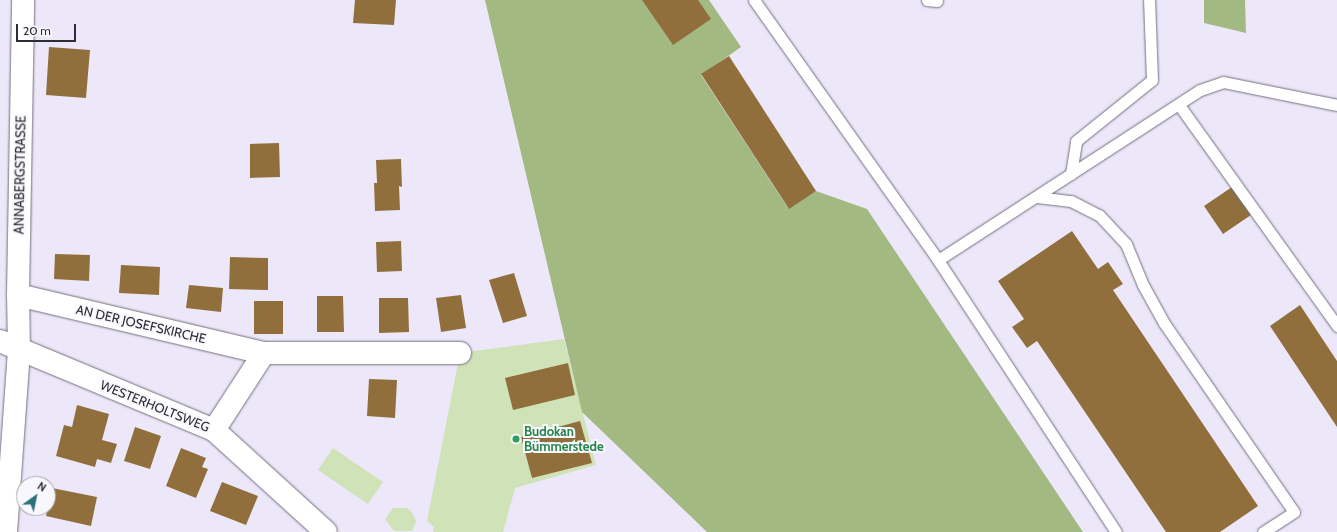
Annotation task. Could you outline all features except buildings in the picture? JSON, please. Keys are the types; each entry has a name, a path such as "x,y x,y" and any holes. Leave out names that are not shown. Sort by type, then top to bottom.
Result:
{"street":[{"name":"ANNABERGSTRASSE","path":"6,532 10,346 18,295 23,0"},
{"name":"AN DER JOSEFSKIRCHE","path":"18,295 264,353 460,353"},
{"name":"WESTERHOLTSWEG","path":"10,346 214,430 326,532"},
{"path":"214,430 264,353"}],"lane":[{"path":"754,0 938,260 1116,532"},
{"path":"1072,174 1076,141 1152,80 1149,0"},
{"path":"938,260 1180,105 1200,90 1223,82 1337,105"},
{"path":"1180,105 1337,326"},
{"path":"1037,197 1071,201 1099,214 1126,244 1143,286 1164,323 1294,512 1263,532"}],"green space":[{"path":"485,0 709,0 741,47 701,75 788,208 816,191 867,209 1083,532 707,532 582,412"},
{"path":"1204,0 1245,0 1246,33 1204,23"},
{"name":"Budokan Bümmerstede","path":"564,339 596,465 515,488 503,532 433,532 434,527 427,521 460,353"},
{"path":"333,448 383,482 368,504 318,470"},
{"path":"393,508 407,508 413,514 416,522 412,531 394,531 385,519"}],"place":[{"name":"Budokan Bümmerstede","path":"516,439"}]}
